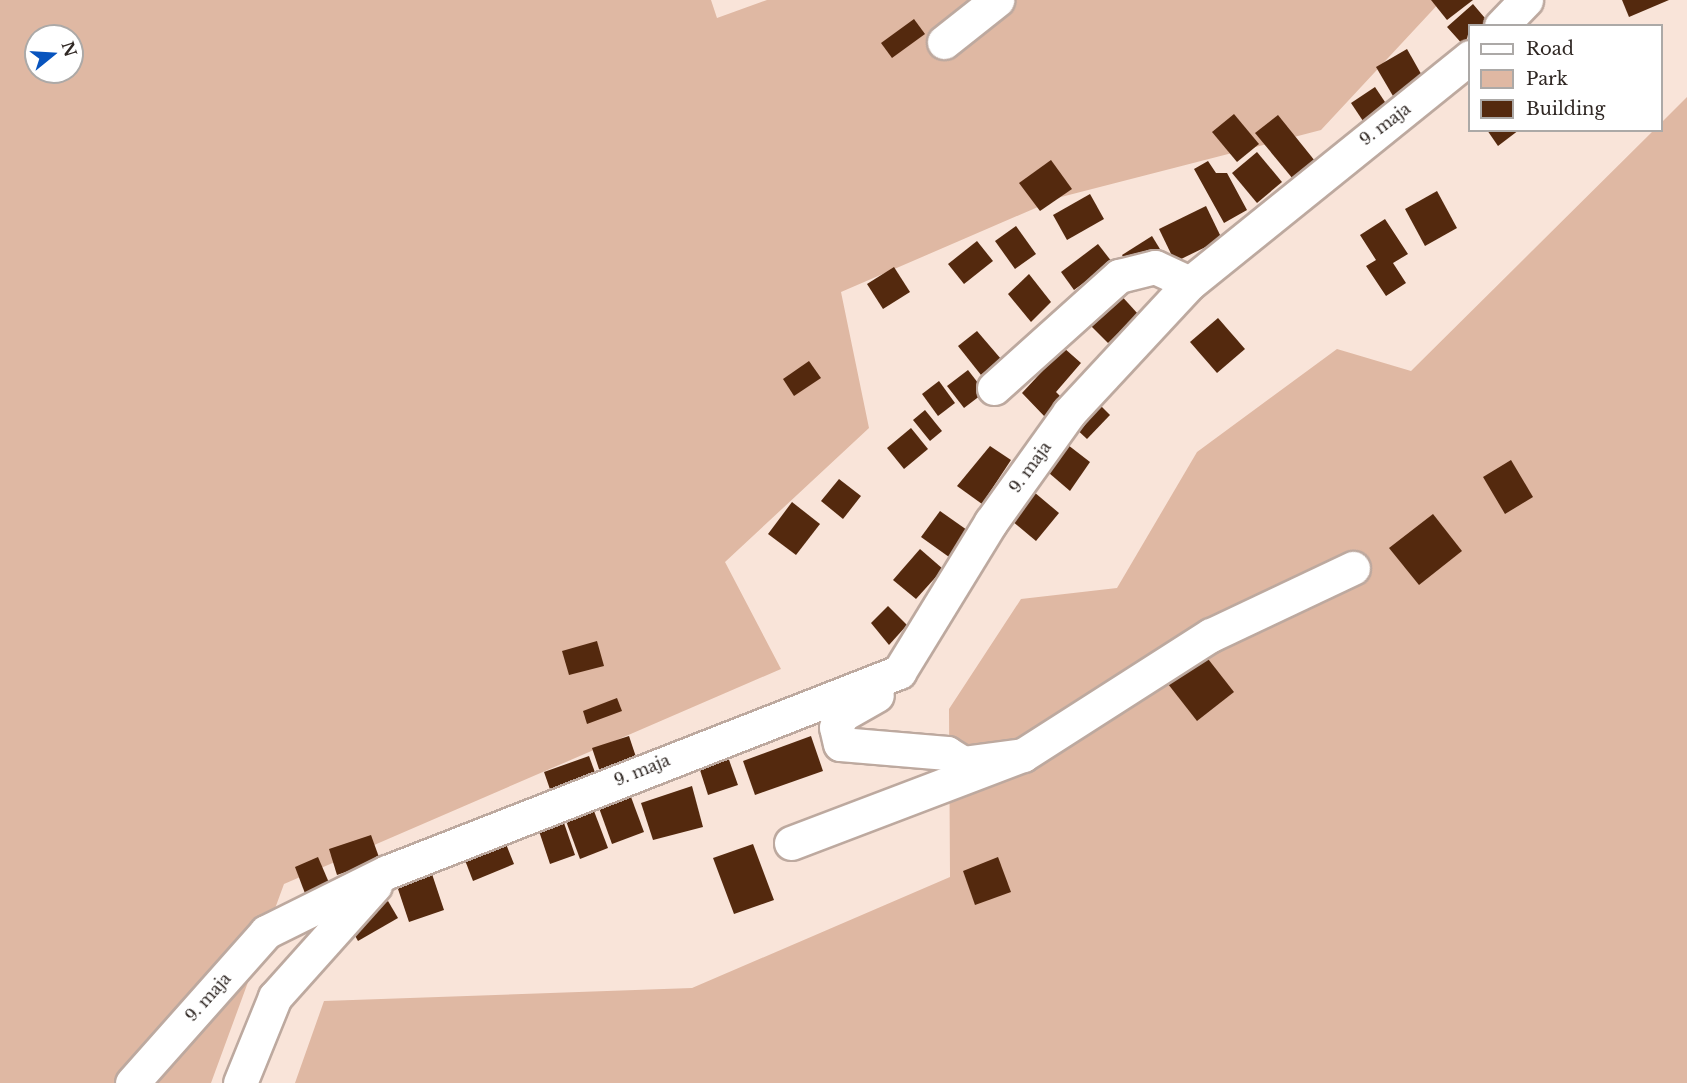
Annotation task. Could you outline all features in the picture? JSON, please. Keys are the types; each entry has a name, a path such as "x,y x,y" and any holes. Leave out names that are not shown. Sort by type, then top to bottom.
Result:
{"street":[{"path":"944,42 997,0"},
{"path":"1503,24 1526,0"},
{"name":"9. maja","path":"1023,755 963,763 947,753 840,744 836,727 842,715 861,709 899,672 991,522 1069,413 1190,283 1468,59"},
{"path":"994,388 1119,276 1155,267 1190,283"},
{"name":"9. maja","path":"791,843 1023,755 1211,634 1353,568"},
{"name":"9. maja","path":"132,1083 266,932 387,872 899,672"},
{"name":"9. maja","path":"240,1083 275,997 387,872"}],"green space":[{"path":"0,0 711,0 717,18 767,0 1442,0 1321,130 1061,197 841,292 869,428 725,562 781,669 284,884 211,1083 0,1083"},
{"path":"1687,97 1687,1083 295,1083 324,1001 692,988 950,877 949,709 1021,599 1117,588 1197,452 1337,349 1411,371 1652,132 1663,132 1663,121"}],"building":[{"path":"1431,0 1473,0 1447,20"},
{"path":"1622,0 1669,0 1629,17"},
{"path":"1473,4 1490,24 1468,24 1465,47 1447,27"},
{"path":"914,19 925,34 892,58 881,43"},
{"path":"1407,49 1424,79 1393,96 1376,67"},
{"path":"1375,87 1387,105 1363,121 1351,103"},
{"path":"1234,114 1259,144 1237,162 1212,132"},
{"path":"1278,115 1315,161 1293,179 1255,133"},
{"path":"1488,132 1516,132 1498,146"},
{"path":"1257,152 1282,182 1257,203 1232,173"},
{"path":"1051,160 1072,189 1040,211 1019,183"},
{"path":"1208,161 1216,173 1227,173 1247,210 1224,223 1194,169"},
{"path":"1437,191 1457,228 1425,246 1405,209"},
{"path":"1090,194 1104,219 1067,240 1053,215"},
{"path":"1206,206 1222,239 1175,262 1159,229"},
{"path":"1385,219 1408,254 1393,263 1406,283 1386,296 1366,266 1376,260 1360,235"},
{"path":"1016,226 1036,254 1015,269 995,241"},
{"path":"1152,236 1163,254 1133,274 1122,255"},
{"path":"977,241 993,261 964,284 948,264"},
{"path":"1098,244 1112,262 1074,290 1061,272"},
{"path":"894,267 910,292 883,309 867,284"},
{"path":"1029,274 1051,302 1031,322 1008,294"},
{"path":"1118,292 1138,314 1108,343 1087,322"},
{"path":"1218,318 1245,349 1217,373 1190,342"},
{"path":"977,331 1001,359 981,375 958,346"},
{"path":"1064,348 1081,363 1056,392 1064,400 1046,418 1022,393"},
{"path":"809,361 821,378 794,396 783,379"},
{"path":"968,370 985,392 964,408 947,386"},
{"path":"939,381 955,403 938,416 922,394"},
{"path":"1096,401 1110,415 1087,439 1073,426"},
{"path":"925,410 942,431 930,441 913,420"},
{"path":"911,428 928,449 904,469 887,448"},
{"path":"1068,445 1090,462 1070,491 1049,473"},
{"path":"990,446 1011,460 982,504 957,486"},
{"path":"1511,460 1533,497 1505,514 1483,477"},
{"path":"839,479 861,496 843,519 821,501"},
{"path":"1028,487 1059,513 1036,541 1005,515"},
{"path":"792,502 820,524 796,555 768,534"},
{"path":"940,511 967,530 949,557 921,537"},
{"path":"1433,514 1462,551 1419,585 1389,548"},
{"path":"920,549 943,569 916,599 893,580"},
{"path":"888,606 907,625 889,645 871,623"},
{"path":"597,641 604,666 569,675 562,651"},
{"path":"1205,655 1234,692 1197,721 1168,684"},
{"path":"617,698 622,711 587,724 583,711"},
{"path":"629,736 638,763 601,775 592,748"},
{"path":"811,736 823,771 755,795 743,761"},
{"path":"589,756 597,778 552,795 544,772"},
{"path":"728,757 738,785 708,795 699,767"},
{"path":"692,786 703,827 653,840 641,803"},
{"path":"631,797 644,832 612,844 599,808"},
{"path":"594,811 608,848 580,859 566,821"},
{"path":"564,823 575,855 550,864 539,831"},
{"path":"371,835 380,860 337,875 329,849"},
{"path":"504,839 514,864 473,881 463,855"},
{"path":"753,844 774,900 734,914 713,858"},
{"path":"318,857 330,885 306,896 295,867"},
{"path":"998,857 1011,892 975,905 963,871"},
{"path":"431,871 444,910 409,922 396,883"},
{"path":"388,901 398,918 358,941 348,923"}]}
